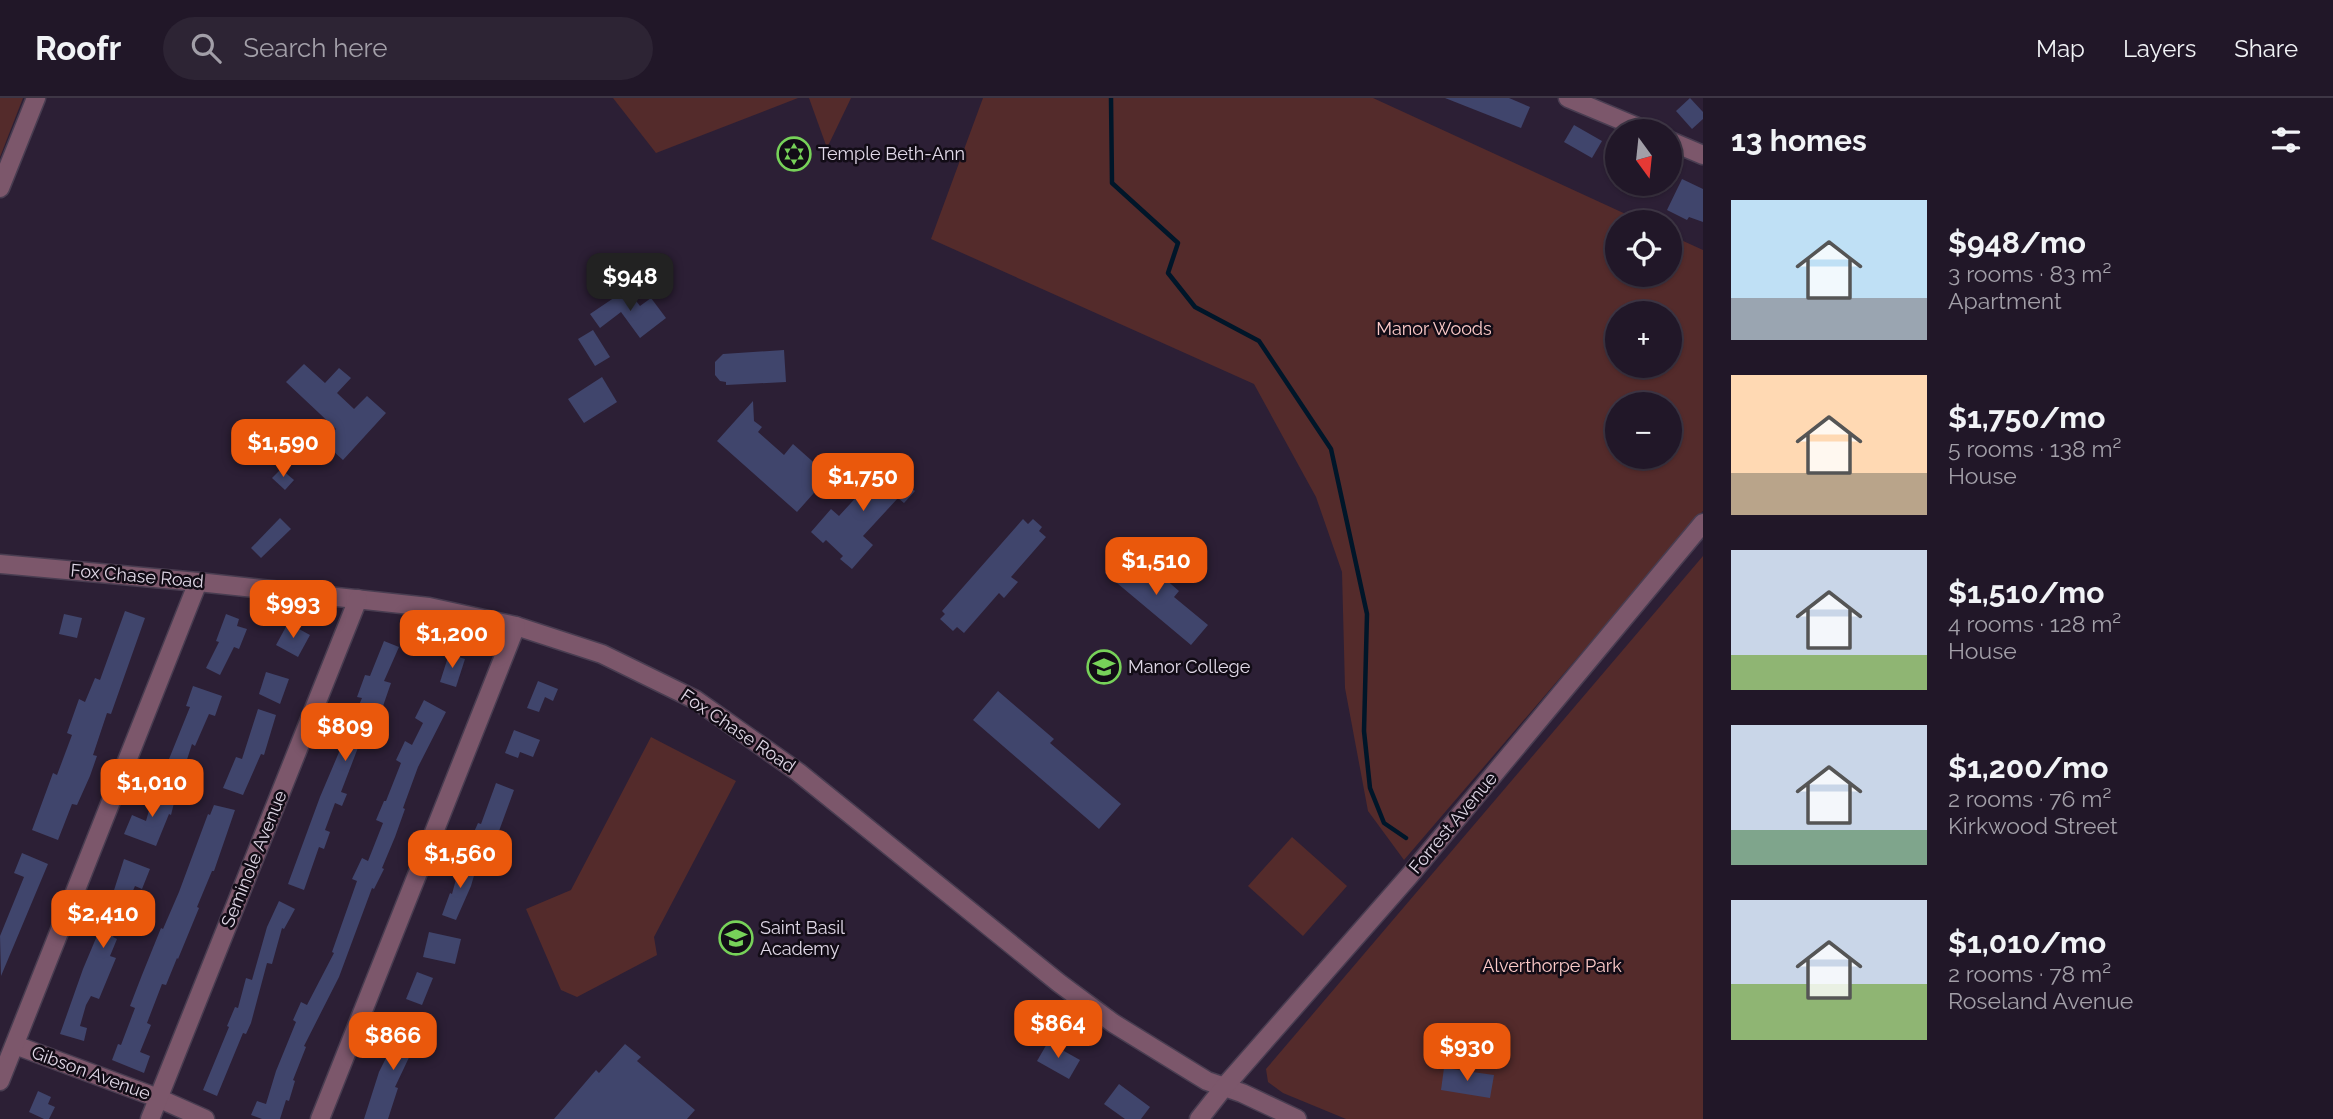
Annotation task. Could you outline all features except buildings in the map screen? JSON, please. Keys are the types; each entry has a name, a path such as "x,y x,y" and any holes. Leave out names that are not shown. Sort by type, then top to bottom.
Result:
{"street":[{"path":"0,188 36,98"},
{"path":"1568,98 1618,119"},
{"path":"1682,145 1701,151"},
{"name":"Forrest Avenue","path":"1199,1119 1410,875 1703,523"},
{"name":"Fox Chase Road","path":"0,564 429,607 516,625 602,654 696,700 821,789 1059,983 1113,1023 1207,1081 1225,1086 1297,1119"},
{"path":"0,1082 198,582"},
{"name":"Seminole Avenue","path":"150,1119 358,599"},
{"path":"320,1119 516,625"},
{"name":"Gibson Avenue","path":"15,1045 158,1098 205,1119"}],"green space":[{"path":"0,98 23,98 0,157"},
{"path":"613,98 798,98 656,153"},
{"path":"809,98 851,98 827,148"},
{"name":"Manor Woods","path":"983,98 1373,98 1617,210 1605,210 1605,287 1682,287 1682,240 1703,250 1703,511 1404,860 1368,811 1345,688 1342,572 1316,497 1254,384 931,239"},
{"name":"Alverthorpe Park","path":"1703,556 1703,1119 1346,1119 1283,1093 1268,1082 1266,1069"},
{"path":"651,737 736,781 654,937 657,955 577,997 561,990 526,909 571,890"},
{"path":"1292,837 1347,886 1303,936 1248,886"}],"waterway":[{"path":"1111,98 1112,183 1178,243 1168,273 1195,307 1259,341 1331,449 1367,614 1364,731 1370,788 1384,823 1406,838"}],"place":[{"name":"Temple Beth-Ann","path":"794,154"},
{"name":"Manor College","path":"1104,667"},
{"name":"Saint Basil Academy","path":"736,938"}]}
